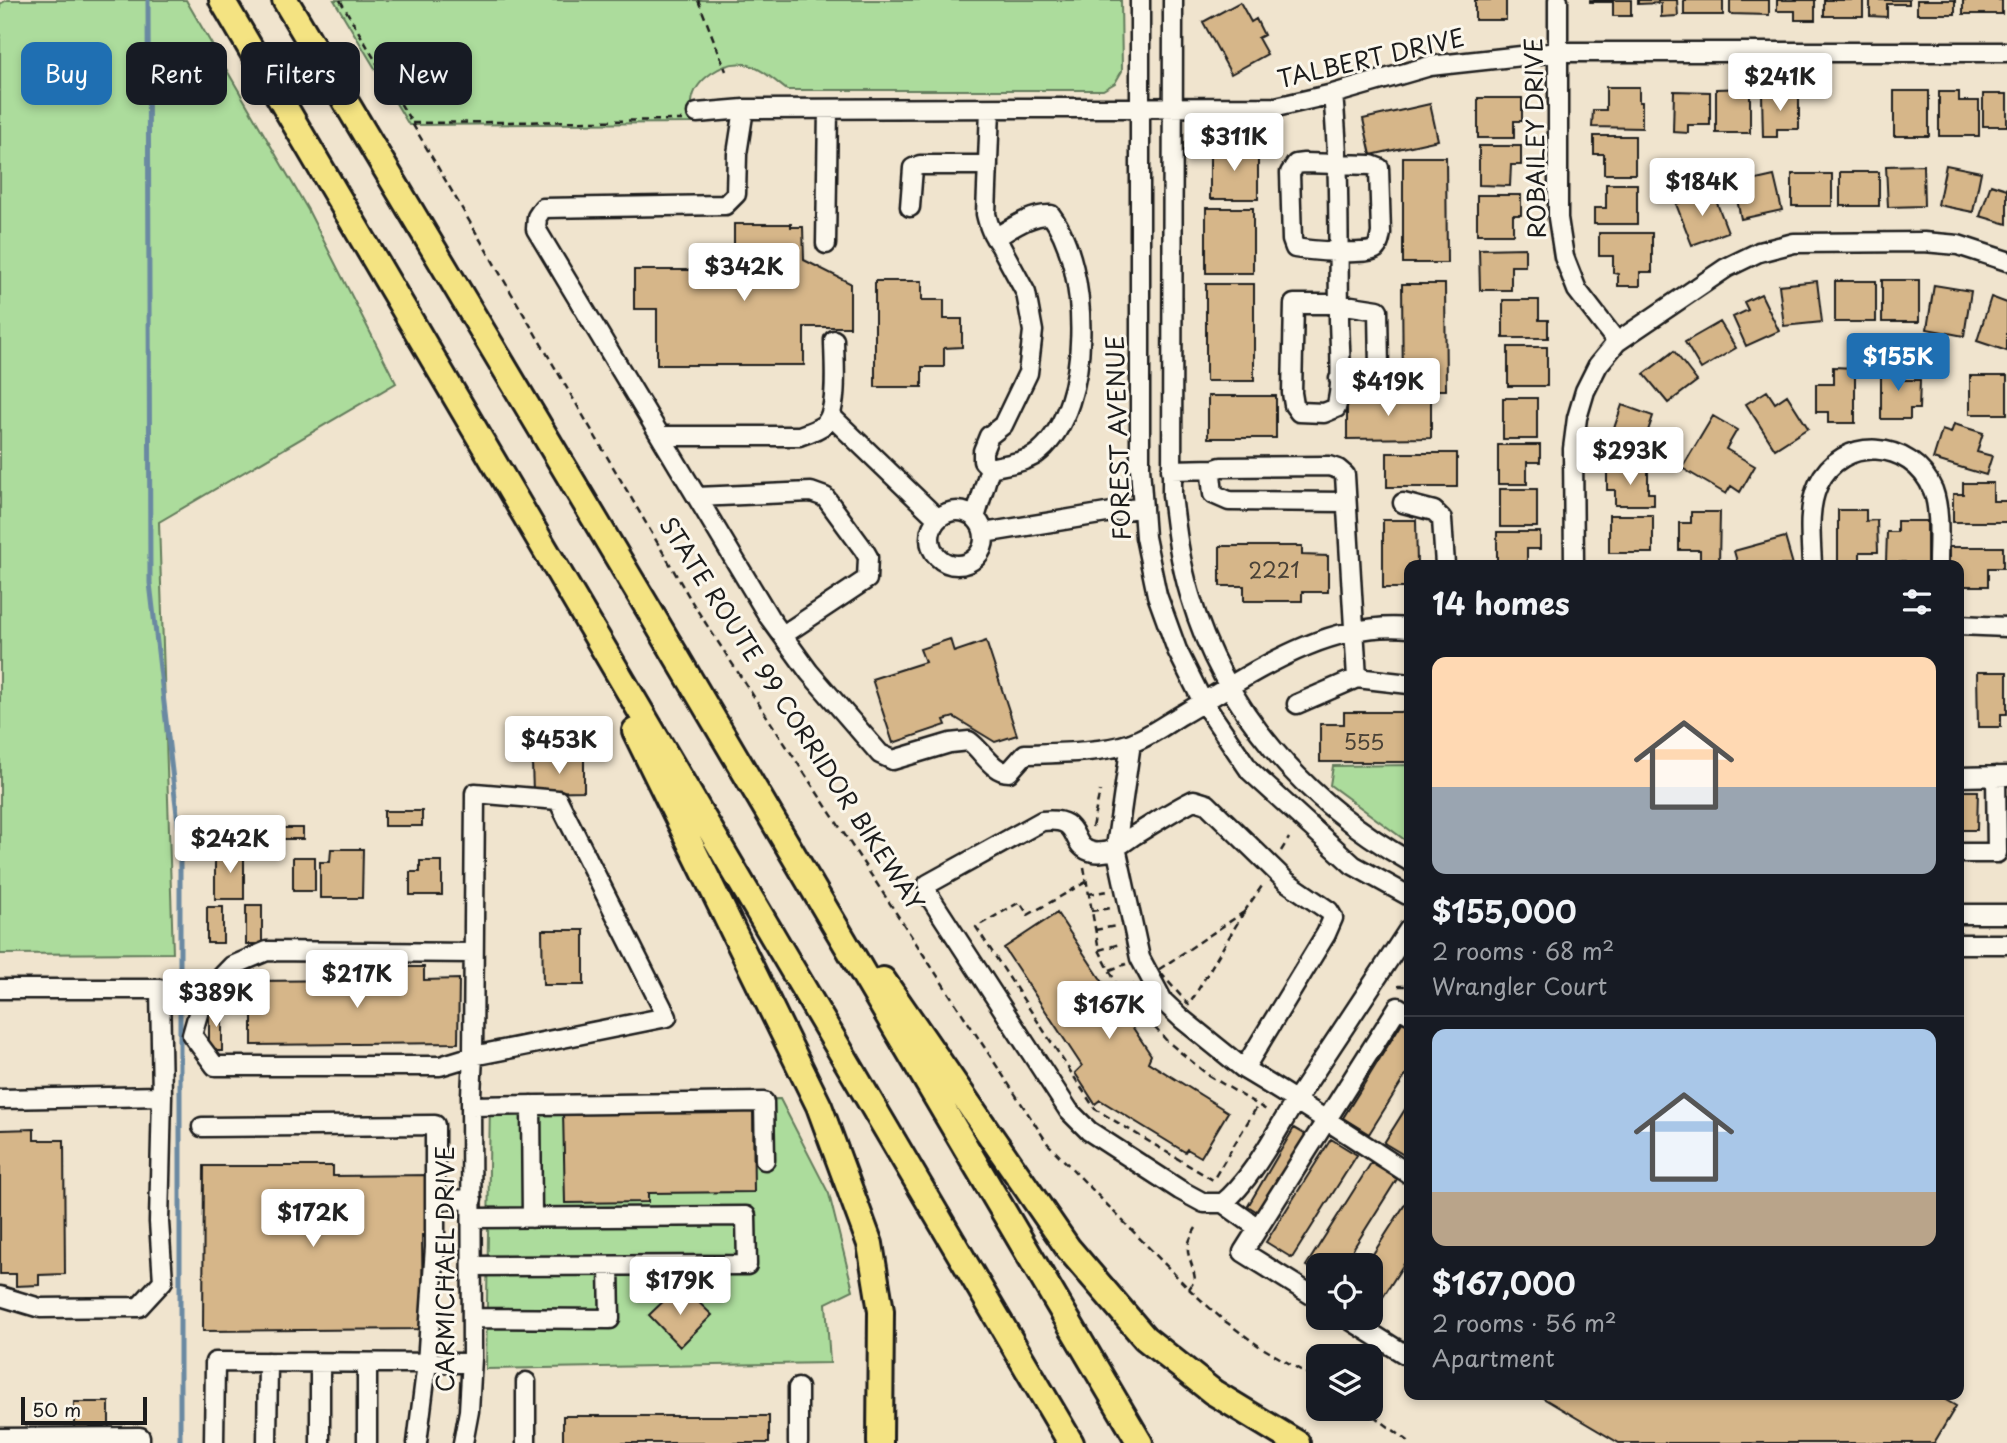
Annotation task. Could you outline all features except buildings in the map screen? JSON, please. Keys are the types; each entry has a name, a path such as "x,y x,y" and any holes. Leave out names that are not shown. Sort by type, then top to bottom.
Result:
{"highway":[{"path":"222,0 1071,1443"},
{"path":"285,0 1139,1443"},
{"path":"618,674 636,736 819,1106 870,1244 881,1311 880,1443"},
{"path":"802,870 900,1003 1068,1248 1145,1338 1213,1392 1297,1443"}],"street":[{"name":"FOREST AVENUE","path":"1140,0 1140,467 1144,537 1157,595 1177,650 1203,702 1250,771 1353,865 1404,894"},
{"name":"FOREST AVENUE","path":"1173,0 1171,470 1177,542 1190,596 1209,646 1230,687 1262,737 1296,777 1338,816 1404,858"},
{"name":"ROBAILEY DRIVE","path":"1558,0 1559,218 1564,257 1577,290 1617,342"},
{"name":"TALBERT DRIVE","path":"697,113 744,109 1276,107 1333,94 1430,66 1558,52 2007,52"},
{"path":"1333,94 1338,164 1339,304 1339,379 1339,398 1336,408 1324,413 1299,412 1294,405 1294,304 1339,304 1378,310 1379,369 1369,379 1339,379"},
{"path":"744,109 737,154 736,194 725,205 543,208 537,217 537,229 783,635 809,672 880,754 893,760 950,743 969,741 995,768 1001,772 1009,772 1025,754 1072,752 1131,743 1283,656 1345,632 1386,626 1404,628"},
{"path":"826,244 828,109"},
{"path":"990,109 986,214 989,230 1026,293 1034,331 1028,373 1003,425 989,436 983,451 984,461 990,468"},
{"path":"910,207 913,168 920,164 988,164"},
{"path":"1296,164 1371,164 1379,169 1380,240 1375,249 1368,251 1338,251 1295,248 1292,240 1290,173 1296,164"},
{"path":"990,468 1027,459 1040,452 1056,432 1078,373 1080,349 1079,291 1070,255 1051,215 1040,215 995,238"},
{"path":"1574,560 1573,449 1577,418 1598,365 1617,342 1727,268 1759,252 1794,243 1924,242 1958,245 2007,261"},
{"path":"661,436 799,436 820,427 831,416 834,340"},
{"path":"831,416 938,519"},
{"path":"1812,560 1811,510 1818,485 1831,466 1854,452 1879,449 1900,455 1921,472 1933,491 1938,521 1938,560"},
{"path":"1171,470 1329,467 1338,469 1345,475 1357,678"},
{"path":"990,468 980,526 984,542 976,558 968,563 951,565 942,561 931,548 931,530 938,519 950,512 959,511 980,526 1143,507"},
{"path":"1215,469 1211,474 1213,494 1229,501 1346,502"},
{"path":"697,497 811,492 825,497 864,550 868,557 867,579 783,635"},
{"path":"1403,503 1434,511 1442,519 1445,560"},
{"path":"1964,625 2007,627"},
{"path":"1297,704 1357,678 1404,683"},
{"path":"1131,743 1116,847 1140,958 1163,1001 1244,1069 1404,1171"},
{"path":"1964,777 2001,776 1997,853 1964,853"},
{"name":"CARMICHAEL DRIVE","path":"463,1443 469,1410 472,1318 471,1101 475,793 558,800 667,1017 473,1056"},
{"path":"1244,1069 1333,918 1329,911 1272,868 1207,804 1195,800 1109,851 1092,852 1081,845 1068,823 1057,819 1042,821 928,884 928,894 1069,1111 1089,1131 1180,1190 1204,1203 1223,1203 1258,1228"},
{"path":"1964,914 2007,914"},
{"path":"1223,1203 1236,1192 1404,937"},
{"path":"1964,944 2007,944"},
{"path":"473,953 267,951 232,966 203,996 192,1035 215,1066 440,1066 473,1056"},
{"path":"0,989 160,989 162,1096 158,1197 163,1281 139,1307 40,1308 0,1296"},
{"path":"1306,1291 1243,1252 1398,1007 1404,1011"},
{"path":"0,1098 162,1096"},
{"path":"471,1101 531,1105 764,1102 765,1160"},
{"path":"531,1105 532,1217"},
{"path":"202,1127 435,1125 435,1247 427,1363 416,1443"},
{"path":"435,1200 472,1199"},
{"path":"472,1218 746,1216 747,1265 472,1266"},
{"path":"472,1318 610,1319 610,1266"},
{"path":"1366,1330 1404,1354"},
{"path":"214,1443 215,1362 471,1363"},
{"path":"267,1443 268,1362"},
{"path":"320,1363 320,1443"},
{"path":"367,1363 367,1443"},
{"path":"526,1382 526,1443"},
{"path":"798,1388 798,1443"},
{"path":"0,1438 140,1437 140,1443"}],"path":[{"name":"STATE ROUTE 99 CORRIDOR BIKEWAY","path":"340,0 695,607 1048,1144 1189,1289 1222,1319 1259,1346 1306,1373"},
{"path":"698,0 726,71"},
{"path":"412,123 677,121 697,113"},
{"path":"1090,837 1100,791"},
{"path":"1276,860 1289,838"},
{"path":"1084,867 1099,950 1122,992 1167,1041 1208,1075 1268,1111"},
{"path":"1086,882 1028,915 1020,902 976,927 1095,1109 1213,1180 1258,1105"},
{"path":"1189,1005 1264,883"},
{"path":"1088,894 1109,891"},
{"path":"1091,911 1111,908"},
{"path":"1158,970 1244,912"},
{"path":"1095,930 1116,926"},
{"path":"1099,950 1120,944"},
{"path":"1110,970 1127,963"},
{"path":"1122,992 1137,982"},
{"path":"1398,986 1404,986"},
{"path":"1189,1289 1195,1280 1194,1269 1186,1250 1196,1228"},
{"path":"1381,1421 1411,1443"}],"green space":[{"path":"7,0 186,0 210,42 126,42 126,105 227,105 227,71 241,95 241,105 247,105 308,210 396,383 159,522 173,953 0,954 0,4"},
{"path":"334,0 1121,0 1122,71 1115,83 1103,90 787,90 756,68 737,64 711,73 698,86 692,102 694,123 409,125 397,105 472,105 472,42 374,42 374,67"},
{"path":"1404,765 1404,839 1330,785 1333,766"},
{"path":"780,1099 829,1194 853,1290 826,1303 830,1363 486,1369 490,1101"}],"waterway":[{"path":"148,0 150,583 180,840 180,1443"}]}
